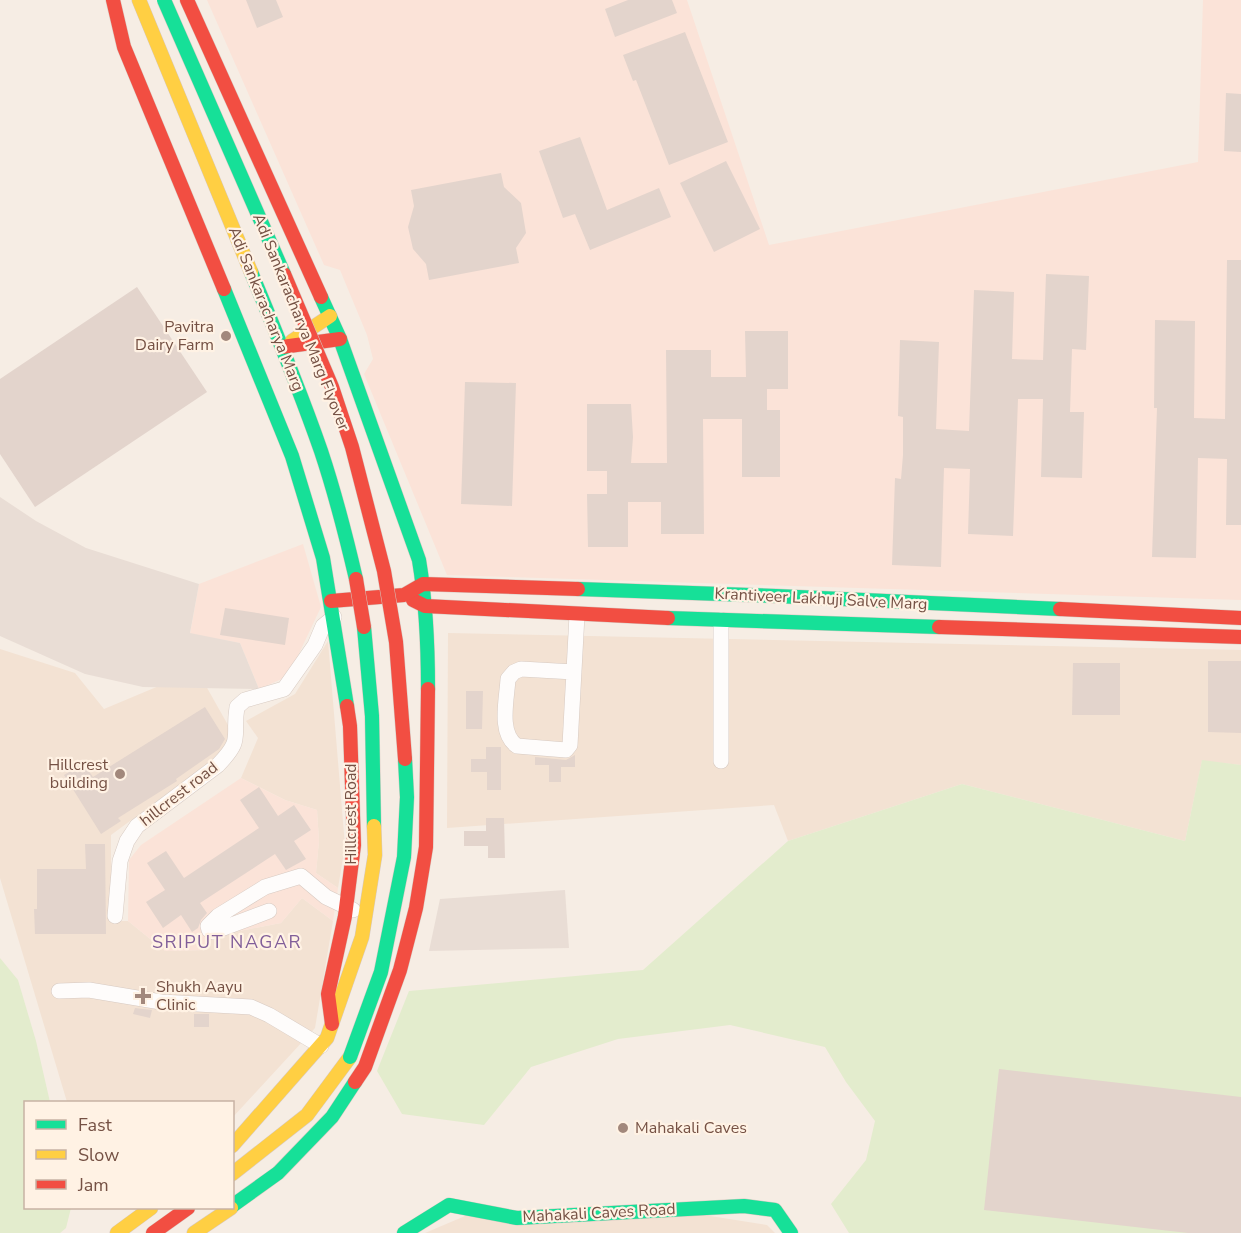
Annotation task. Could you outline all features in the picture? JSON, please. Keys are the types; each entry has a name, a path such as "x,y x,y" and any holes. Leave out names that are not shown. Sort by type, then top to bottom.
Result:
{"main road":[{"name":"Hillcrest Road","path":"113,0 124,47 292,456 323,558 350,726 354,845 347,907 328,994 332,1025"},
{"name":"Adi Sankaracharya Marg","path":"139,0 282,348 321,451 339,509 356,579 364,627 372,716 375,855 362,937 327,1038 234,1144"},
{"name":"Adi Sankaracharya Marg Flyover","path":"164,0 291,289 332,387 352,447 384,571 396,642 405,753 407,797 402,867 381,972 350,1057 307,1115 234,1172"},
{"path":"187,0 340,339 419,560 428,656 426,847 416,908 400,970 365,1067 332,1117 278,1173 234,1206"},
{"path":"282,348 330,316"},
{"path":"282,348 340,339"},
{"path":"333,609 404,595 423,584"},
{"name":"Krantiveer Lakhuji Salve Marg","path":"423,584 776,596 1241,618"},
{"name":"Krantiveer Lakhuji Salve Marg","path":"404,595 425,606 577,615 1241,637"},
{"path":"1223,618 1224,637"},
{"name":"Mahakali Caves Road","path":"404,1233 448,1206 518,1218 744,1206 775,1210 791,1233"},
{"path":"117,1233 150,1209"},
{"path":"155,1232 187,1209"},
{"path":"194,1233 229,1209"}],"street":[{"name":"hillcrest road","path":"115,916 120,861 137,826 218,765 235,745 237,736 234,721 237,707 244,700 284,689 315,645 333,609"},
{"path":"574,672 521,669 513,672 508,679 506,730 512,742 517,746 527,747 566,750 569,747 574,672 577,615"},
{"path":"721,620 721,761"},
{"path":"268,911 213,932 209,930 208,926 218,916 265,887 301,876 326,897 366,916"},
{"path":"58,991 89,990 161,1002 251,1007 321,1046"}],"shaded area":[{"path":"207,0 687,0 769,245 1198,162 1203,0 1241,0 1241,600 447,575 364,374 373,359 367,335 340,270 324,265"},
{"path":"0,497 36,521 86,548 199,584 190,633 240,643 259,689 143,687 85,674 0,636"},
{"path":"303,544 321,607 295,662 284,678 259,689 240,643 190,634 199,584"},
{"path":"448,633 1241,650 1241,765 1202,761 1185,841 962,784 788,841 774,805 447,828"},
{"path":"328,641 345,846 338,888 316,873 319,841 317,810 285,800 241,778 258,738 246,721 295,694"},
{"path":"0,649 75,673 104,709 197,670 233,734 221,754 111,835 111,921 128,921 165,951 206,950 208,937 281,923 302,898 333,921 315,1028 234,1116 234,1101 67,1101 0,878"},
{"path":"241,778 285,800 317,810 319,841 316,873 338,888 333,921 302,898 281,923 208,937 206,950 165,951 128,921 129,860 141,845"},
{"path":"565,890 569,948 429,951 440,899"},
{"path":"647,1206 767,1225 775,1233 425,1233 465,1216"}],"green space":[{"path":"1202,760 1241,765 1241,1233 849,1233 831,1204 866,1160 875,1121 846,1082 825,1047 730,1025 618,1039 531,1067 484,1125 402,1114 377,1071 409,991 643,970 788,841 962,784 1185,841"},
{"path":"0,958 18,980 36,1041 50,1101 24,1101 24,1209 71,1209 66,1228 60,1233 0,1233"}],"building":[{"path":"246,0 276,0 283,17 257,28"},
{"path":"628,0 672,0 677,13 615,37 605,9"},
{"path":"685,32 728,142 669,165 636,80 633,81 623,55"},
{"path":"1226,93 1241,94 1241,152 1224,151"},
{"path":"580,137 607,210 659,188 671,217 590,250 575,214 563,218 539,151"},
{"path":"726,161 760,229 714,252 680,183"},
{"path":"501,173 504,187 521,203 526,233 516,248 519,263 429,280 426,264 413,249 408,227 414,206 411,190"},
{"path":"1227,260 1241,260 1241,525 1226,525 1227,459 1198,458 1196,558 1152,557 1157,408 1154,408 1155,320 1195,321 1194,418 1225,419"},
{"path":"1046,274 1089,276 1086,350 1072,349 1070,412 1084,412 1082,478 1041,477 1043,399 1018,399 1013,536 968,534 970,469 944,468 941,567 892,565 895,478 901,479 903,455 903,417 898,416 900,340 939,342 936,429 969,431 974,290 1014,292 1012,359 1043,360"},
{"path":"137,287 207,392 35,507 0,454 0,379"},
{"path":"745,331 788,331 788,389 767,389 767,410 780,410 780,477 742,477 742,419 703,419 704,534 661,534 661,502 628,502 628,547 588,547 587,494 607,494 607,471 587,471 587,404 631,404 633,437 631,463 667,463 666,350 711,350 711,377 746,377"},
{"path":"465,382 516,383 512,506 461,504"},
{"path":"225,608 289,618 285,645 220,635"},
{"path":"1208,661 1241,661 1241,733 1208,732"},
{"path":"1073,663 1120,663 1120,715 1072,715"},
{"path":"466,691 483,691 482,729 466,729"},
{"path":"205,707 225,739 219,749 176,779 177,781 118,818 121,821 101,834 64,775 83,763 93,777"},
{"path":"486,747 501,747 501,790 487,790 487,772 471,772 471,759 486,759"},
{"path":"575,755 575,767 561,767 561,782 549,782 549,765 535,765 535,757 566,760"},
{"path":"259,787 278,816 294,805 311,830 294,841 306,859 286,870 275,854 200,903 207,913 198,928 192,932 181,915 163,928 146,902 165,890 147,863 166,851 184,878 259,828 240,800"},
{"path":"486,818 504,818 505,858 488,858 488,846 464,846 464,831 486,831"},
{"path":"85,844 105,844 106,934 35,934 37,869 86,869"},
{"path":"135,1008 152,1010 150,1018 133,1014"},
{"path":"194,1014 209,1014 209,1027 194,1027"},
{"path":"999,1069 1241,1097 1241,1233 1188,1233 984,1210"}],"traffic: fast":[{"path":"164,0 284,274"},
{"path":"251,272 321,451 356,579"},
{"path":"224,289 292,456 323,558 347,706"},
{"path":"321,297 340,339 419,560 426,624 428,689"},
{"path":"578,589 1060,609"},
{"path":"668,618 939,627"},
{"path":"364,627 372,716 374,826"},
{"path":"350,1057 381,972 404,857 407,797 405,759"},
{"path":"234,1205 278,1173 332,1117 355,1082"},
{"path":"404,1233 449,1205 517,1218 744,1206 775,1210 791,1233"}],"traffic: slow":[{"path":"139,0 251,272"},
{"path":"292,341 330,316"},
{"path":"234,1144 327,1038 362,937 375,855 374,826"},
{"path":"234,1172 307,1115 350,1057"},
{"path":"117,1233 150,1209"},
{"path":"194,1233 230,1209"}],"traffic: jam":[{"path":"113,0 124,47 224,289"},
{"path":"187,0 321,297"},
{"path":"284,274 332,387 352,447 384,571 396,642 405,759"},
{"path":"282,347 340,339"},
{"path":"356,579 364,627"},
{"path":"331,601 404,595 423,584 578,589"},
{"path":"413,600 425,606 668,618"},
{"path":"1060,609 1241,618"},
{"path":"939,627 1241,637"},
{"path":"355,1082 365,1067 400,970 416,908 426,847 428,689"},
{"path":"332,1024 328,994 345,916 354,845 350,726 347,706"},
{"path":"153,1233 187,1209"}],"place":[{"name":"Pavitra Dairy Farm","path":"226,336"},
{"name":"Hillcrest building","path":"120,774"},
{"name":"Shukh Aayu Clinic","path":"143,996"},
{"name":"Mahakali Caves","path":"623,1128"}],"district":[{"name":"SRIPUT NAGAR","path":"227,942"}]}
